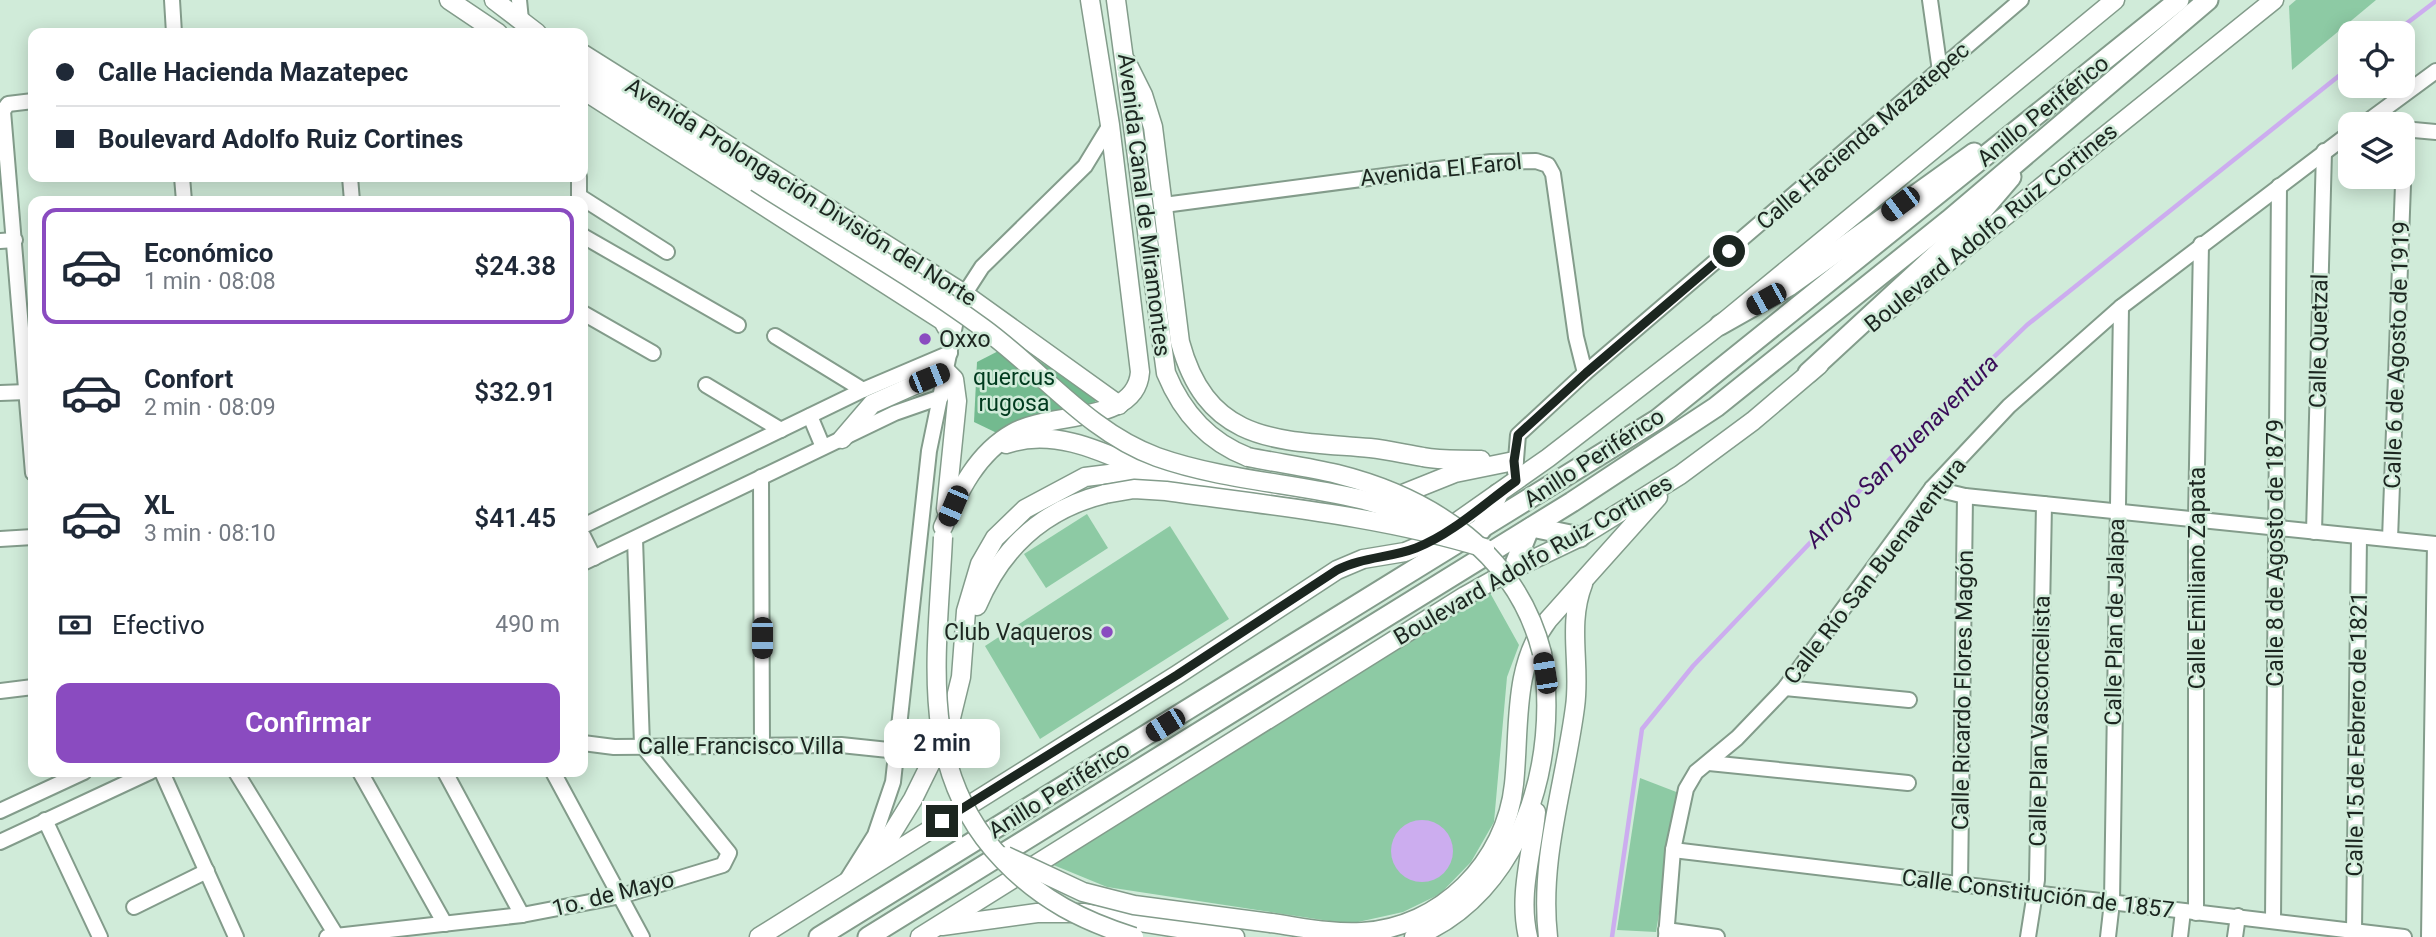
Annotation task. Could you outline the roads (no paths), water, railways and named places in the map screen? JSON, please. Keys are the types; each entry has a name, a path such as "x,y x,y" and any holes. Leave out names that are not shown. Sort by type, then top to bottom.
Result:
{"highway":[{"name":"Anillo Periférico","path":"819,937 1483,539 1658,419 2179,0"},
{"name":"Anillo Periférico","path":"868,937 1531,528 1716,407 2022,158 2208,0"},
{"path":"1720,325 1789,286 1922,188 2077,83"},
{"path":"1808,373 1989,206 2022,158"},
{"path":"1448,533 1483,539 1498,494"},
{"path":"1513,569 1531,528 1580,537"}],"main road":[{"path":"449,0 491,28"},
{"path":"494,0 531,28"},
{"name":"Avenida Canal de Miramontes","path":"1090,0 1110,125 1140,372 1135,392 1119,405"},
{"name":"Avenida Canal de Miramontes","path":"1116,0 1126,61 1161,350 1167,373 1184,408 1202,429 1226,447 1248,457 1335,473 1390,491 1483,539 1521,598 1539,640 1546,692 1538,770"},
{"path":"759,937 1177,675 1337,570 1363,559 1417,548 1448,533 1720,325 2115,0"},
{"name":"Boulevard Adolfo Ruiz Cortines","path":"927,932 1513,569 1580,537 1680,475 1753,421 1808,373 2274,0"},
{"name":"Avenida Prolongación División del Norte","path":"588,57 963,293 1119,405"},
{"path":"1126,61 1143,95 1153,127 1184,359 1203,397 1229,421 1268,437 1425,458 1514,461"},
{"path":"588,76 980,326 1020,356 1060,394 1102,427 1156,456 1242,478 1360,499 1448,533"},
{"name":"Avenida Prolongación División del Norte","path":"588,93 943,321 951,345"},
{"path":"920,306 938,294 940,278"},
{"path":"842,439 872,404 946,371 954,379 957,401 943,532 937,684 944,757 954,788 969,819 990,847 1047,900 1081,919 1135,937"},
{"path":"943,532 964,485 983,457 1002,440 1024,427 1119,405"},
{"path":"983,457 1015,441 1054,438 1096,450 1150,472"},
{"path":"873,865 913,799 949,726 958,692 970,594 980,564 995,538 1014,517 1036,501 1085,477 1116,471 1150,472 1330,502 1360,503 1392,498 1469,469 1548,458"},
{"path":"990,847 1044,876 1083,892 1134,905 1348,932 1385,929 1437,909 1472,879 1495,844 1511,802 1522,674 1528,652 1548,620 1648,506 1680,475"},
{"path":"963,646 984,589 1010,549 1050,514 1105,494 1134,489 1166,491 1356,517 1448,533"},
{"path":"1548,937 1546,870 1575,705 1574,617 1585,580"},
{"path":"1436,937 1497,872 1515,845 1530,808 1538,770"},
{"path":"1528,937 1523,909 1524,888 1534,834 1538,770"},
{"path":"1414,937 1444,923 1468,905"},
{"path":"927,932 1037,914 1083,913 1235,937"}],"street":[{"path":"172,0 174,28"},
{"path":"519,0 521,20"},
{"path":"1930,0 1940,71"},
{"name":"Calle Hacienda Mazatepec","path":"1516,481 1514,461 1518,435 1586,373 2021,0"},
{"path":"2384,112 2436,71"},
{"path":"28,102 8,104 3,111 7,240 28,406"},
{"path":"845,882 866,852 882,818 894,782 929,451 963,293 982,267 1085,166 1110,125"},
{"path":"2415,130 2436,132"},
{"name":"Calle Río San Buenaventura","path":"1666,933 1673,850 1686,789 1696,772 1759,717 1785,688 1932,488 2009,406 2121,307 2338,141"},
{"name":"Calle Quetzal","path":"2314,532 2324,151"},
{"name":"Avenida El Farol","path":"1164,205 1491,162 1536,161 1548,165 1553,174 1576,337 1586,373"},
{"name":"Calle 8 de Agosto de 1879","path":"2273,920 2277,541 2274,527 2279,186"},
{"name":"Calle 6 de Agosto de 1919","path":"2390,539 2402,189"},
{"path":"588,204 667,252"},
{"path":"588,239 738,325"},
{"name":"Calle Emiliano Zapata","path":"2189,912 2201,244"},
{"name":"Calle Plan de Jalapa","path":"2108,937 2112,902 2121,307"},
{"path":"588,316 653,353"},
{"path":"775,336 863,390"},
{"path":"588,524 951,345"},
{"path":"706,385 781,430"},
{"path":"0,393 27,392"},
{"path":"589,561 895,413 941,397"},
{"path":"810,416 824,447"},
{"path":"761,477 762,744"},
{"path":"1932,488 1965,496 2436,544 2429,937"},
{"name":"Calle Ricardo Flores Magón","path":"1960,884 1965,496"},
{"name":"Calle Plan Vasconcelista","path":"2028,937 2037,880 2045,504"},
{"path":"0,539 28,537"},
{"name":"Calle 15 de Febrero de 1821","path":"2354,930 2359,537"},
{"path":"635,538 642,745"},
{"path":"0,691 28,688"},
{"path":"1785,688 1909,700"},
{"name":"Calle Francisco Villa","path":"588,744 614,747 841,745 898,751"},
{"name":"1o. de Mayo","path":"341,936 419,932 445,924 523,915 621,896 723,865 729,853 642,745"},
{"path":"1709,763 1908,783"},
{"path":"0,842 139,777"},
{"path":"164,777 236,937"},
{"path":"239,777 341,936"},
{"path":"363,777 445,924"},
{"path":"448,777 523,915"},
{"path":"556,777 642,937"},
{"path":"0,811 58,778"},
{"path":"45,820 100,937"},
{"name":"Calle Constitución de 1857","path":"1673,850 2273,920 2318,932 2354,930 2404,937"},
{"path":"134,908 207,871"},
{"path":"2180,937 2189,912"},
{"path":"2235,937 2238,916"},
{"path":"1666,933 1717,937"}],"waterway":[{"name":"Arroyo San Buenaventura","path":"2410,21 2436,1"},
{"name":"Arroyo San Buenaventura","path":"1612,937 1642,729 1693,666 1905,443 2027,325 2338,77"}],"place":[{"name":"Oxxo","path":"925,339"},
{"name":"Club Vaqueros","path":"1107,632"}],"park label":[{"name":"quercus rugosa","path":"1014,390"}]}
